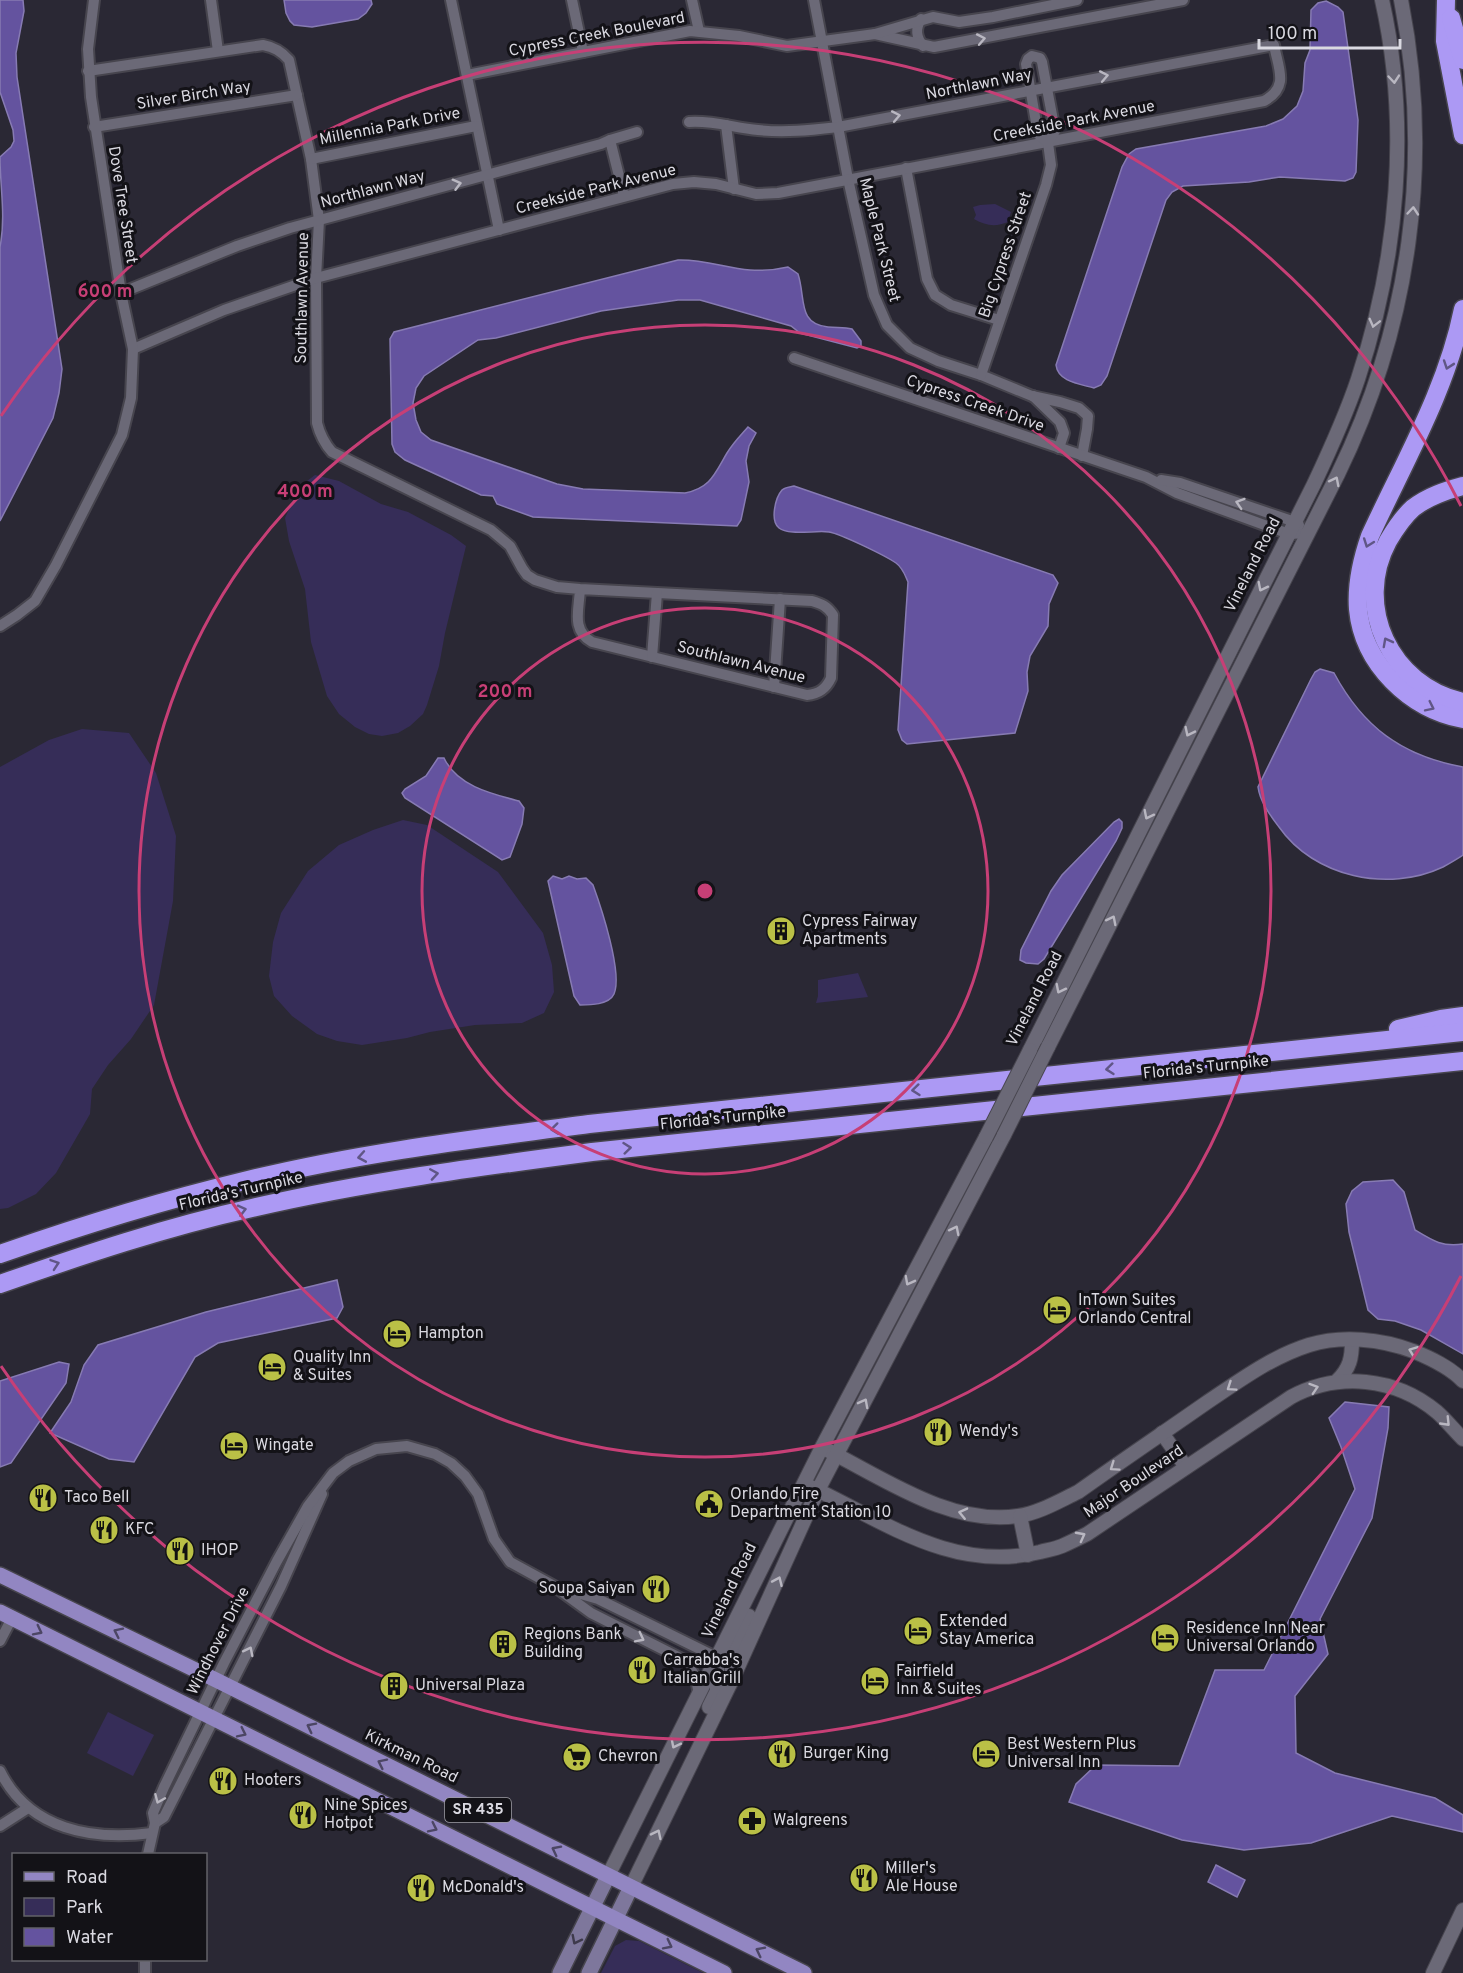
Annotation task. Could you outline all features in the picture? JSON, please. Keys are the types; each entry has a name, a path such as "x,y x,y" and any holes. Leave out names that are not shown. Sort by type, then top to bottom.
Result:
{"highway":[{"path":"1446,0 1463,60"},
{"path":"1446,0 1445,41 1463,135"},
{"path":"1463,309 1446,371 1370,536 1363,555 1358,582 1358,609 1365,638 1374,656 1392,680 1413,699 1443,714 1463,719"},
{"path":"1463,486 1437,493 1412,509 1395,529 1381,555 1374,582 1375,609 1383,637 1398,662 1419,683 1463,702"},
{"path":"1335,1045 1442,1018 1463,1016"},
{"name":"Florida's Turnpike","path":"0,1254 148,1205 246,1180 455,1142 589,1124 1463,1032"},
{"name":"Florida's Turnpike","path":"0,1284 156,1232 252,1208 482,1166 592,1152 1463,1061"}],"main road":[{"name":"Kirkman Road","path":"0,1575 231,1687 804,1973"},
{"name":"SR 435","path":"6,1615 724,1973"},
{"name":"Vineland Road","path":"560,1973 609,1876"},
{"name":"Vineland Road","path":"589,1973 631,1887"}],"street":[{"name":"Dove Tree Street","path":"0,626 35,601 56,565 122,435 131,398 133,349 121,293 94,127 88,71 93,0"},
{"path":"211,0 219,51"},
{"path":"451,0 499,230"},
{"path":"572,0 582,52"},
{"path":"692,0 699,32"},
{"name":"Maple Park Street","path":"814,0 848,179 874,295 887,325 910,348 938,361 981,375 1032,396 1070,405"},
{"name":"Cypress Creek Boulevard","path":"467,75 690,31 739,36 787,46 875,34 933,17 959,22 1077,0"},
{"name":"Cypress Creek Boulevard","path":"875,34 934,47 1184,0"},
{"name":"Vineland Road","path":"609,1876 803,1484 986,1137 1331,449 1370,342 1386,266 1395,194 1396,115 1391,48 1382,0"},
{"name":"Vineland Road","path":"631,1887 732,1680 837,1455 1004,1135 1355,439 1388,343 1411,232 1416,153 1412,63 1401,0"},
{"path":"1015,12 1020,32"},
{"path":"921,19 917,33 918,40 923,46"},
{"name":"Southlawn Avenue","path":"88,71 262,45 274,47 289,60 311,159 319,220 316,278 317,423 322,438 332,452 491,530 510,546 527,575 557,587 822,603 833,615 831,678 822,691 807,695 592,642 583,637 579,630 580,589"},
{"name":"Northlawn Way","path":"688,122 700,121 789,132 838,127 1274,45"},
{"name":"Creekside Park Avenue","path":"133,349 225,310 316,278 673,184 716,183 756,194 778,193 1264,101 1277,93 1281,85 1274,45"},
{"name":"Big Cypress Street","path":"981,375 1051,165 1048,143 1055,131 1042,62 1040,58 1032,56 1026,64 1030,91 1038,134 1048,143"},
{"name":"Silver Birch Way","path":"94,127 297,95"},
{"path":"726,125 734,189"},
{"name":"Millennia Park Drive","path":"311,159 476,126"},
{"name":"Northlawn Way","path":"121,293 237,246 290,228 486,176 637,132"},
{"path":"610,140 624,196"},
{"path":"906,168 927,279 935,295 951,305 999,320"},
{"path":"1386,266 1405,269"},
{"name":"Cypress Creek Drive","path":"794,358 1146,477 1180,483 1308,533"},
{"name":"Maple Park Street","path":"1032,396 1060,422"},
{"path":"1059,448 1064,433 1060,422 1065,409 1070,405 1079,408 1088,416 1088,429 1082,456"},
{"path":"652,657 657,593"},
{"path":"774,687 780,599"},
{"path":"1204,701 1220,710"},
{"path":"1174,763 1188,770"},
{"path":"1337,1381 1348,1368 1352,1354 1352,1340"},
{"name":"Major Boulevard","path":"822,1447 937,1505 964,1514 994,1518 1020,1516 1051,1506 1078,1492 1249,1375 1283,1355 1311,1345 1352,1340 1401,1347 1431,1358 1463,1381"},
{"name":"Major Boulevard","path":"803,1484 941,1549 966,1555 998,1558 1060,1547 1087,1534 1293,1396 1309,1388 1337,1381 1370,1382 1404,1392 1436,1411 1463,1439"},
{"path":"1162,1433 1186,1467"},
{"name":"Windhover Drive","path":"207,1716 216,1680 308,1506 328,1480 349,1461 376,1449 407,1446 435,1454 459,1470 482,1503 494,1539 507,1559 518,1568 554,1586 591,1613 686,1661 696,1678 699,1696"},
{"name":"Windhover Drive","path":"148,1853 154,1828 153,1813 158,1801 207,1716 231,1687 290,1567 328,1480"},
{"path":"1020,1516 1028,1554"},
{"path":"732,1680 731,1652 754,1604 770,1552"},
{"path":"277,1561 290,1567"},
{"name":"Windhover Drive","path":"554,1586 598,1599 718,1659"},
{"path":"591,1613 598,1599"},
{"path":"0,1641 6,1615"},
{"path":"696,1755 699,1731 717,1691 718,1659"},
{"path":"0,1771 28,1808 51,1823 83,1832 109,1835 137,1835 154,1828"},
{"path":"0,1826 28,1808"},
{"path":"1433,1973 1463,1910"},
{"path":"1441,1973 1448,1940"}],"green space":[{"path":"995,204 1011,212 1008,222 991,225 974,219 976,215 973,207"},
{"path":"315,475 339,481 381,504 408,512 451,535 466,546 439,666 427,705 423,714 398,733 382,736 369,734 355,727 339,714 327,696 311,642 305,589 289,541 285,518 299,487"},
{"path":"82,729 129,733 156,773 176,836 173,901 154,1005 92,1089 90,1114 56,1173 36,1194 8,1208 0,1209 0,767 49,740"},
{"path":"403,820 427,825 498,872 543,933 552,965 554,992 544,1013 522,1023 475,1025 362,1045 337,1041 317,1034 292,1016 274,996 269,976 273,942 281,913 308,871 339,845"},
{"path":"858,973 868,997 816,1003 818,980"},
{"path":"108,1712 154,1735 133,1776 87,1753"},
{"path":"626,1940 639,1941 703,1973 601,1973 615,1946"}],"water":[{"path":"0,0 23,0 24,11 16,53 17,77 62,369 53,418 0,521 0,247 3,213 0,157 14,141 13,130 0,92"},
{"path":"284,0 371,0 372,4 358,19 312,27 294,25 286,13"},
{"path":"1326,1 1343,12 1358,120 1356,172 1353,178 1345,181 1280,177 1249,182 1183,186 1172,192 1166,200 1107,376 1101,385 1094,388 1065,379 1056,365 1122,167 1129,154 1136,149 1266,126 1283,119 1297,106 1303,91 1305,63 1310,50 1311,10 1318,3"},
{"path":"678,260 750,270 788,267 798,274 804,308 811,321 828,327 852,329 861,341 861,346 857,348 800,333 791,326 700,300 678,300 601,311 496,338 478,340 424,376 416,388 413,403 416,420 421,432 431,440 557,484 583,489 685,493 694,491 711,479 729,449 748,427 756,433 749,446 746,461 749,482 741,520 737,526 533,517 497,504 493,496 481,495 405,460 395,452 392,444 390,339 394,332"},
{"path":"794,486 1053,575 1058,583 1049,604 1048,626 1030,656 1027,672 1028,691 1015,733 907,744 902,740 898,730 908,582 906,577 896,563 843,537 829,532 789,532 779,528 774,515 777,498 783,489"},
{"path":"1320,669 1334,673 1358,709 1386,736 1421,755 1463,767 1463,855 1443,867 1422,875 1399,879 1354,876 1312,858 1294,844 1279,827 1263,803 1258,787 1311,679"},
{"path":"438,758 444,758 457,776 466,782 519,801 524,808 522,824 510,857 502,860 405,798 402,793 405,789 426,776"},
{"path":"1119,819 1122,822 1122,828 1116,841 1044,959 1038,964 1020,960 1021,950 1051,891 1062,875"},
{"path":"553,876 562,879 569,876 577,879 586,878 593,885 610,940 616,971 614,994 612,998 604,1002 580,1005 574,996 548,881"},
{"path":"1393,1180 1404,1192 1415,1230 1438,1242 1449,1245 1463,1244 1463,1354 1421,1330 1395,1321 1378,1319 1368,1310 1349,1232 1346,1204 1352,1191 1363,1182"},
{"path":"337,1280 343,1307 337,1318 218,1343 195,1357 134,1462 109,1459 50,1433 71,1402 84,1365 98,1345 206,1312"},
{"path":"59,1362 69,1364 66,1383 11,1463 0,1467 0,1381"},
{"path":"1345,1402 1389,1407 1388,1428 1372,1518 1320,1619 1328,1654 1295,1696 1296,1753 1335,1773 1435,1798 1463,1815 1463,1832 1392,1816 1311,1843 1244,1850 1182,1840 1069,1802 1076,1784 1096,1765 1179,1766 1215,1670 1264,1670 1355,1489 1329,1418"},
{"path":"1216,1865 1245,1880 1237,1897 1208,1882"}],"place":[{"name":"Cypress Fairway Apartments","path":"781,931"},
{"name":"InTown Suites Orlando Central","path":"1057,1310"},
{"name":"Hampton","path":"397,1334"},
{"name":"Quality Inn & Suites","path":"272,1367"},
{"name":"Wendy's","path":"938,1432"},
{"name":"Wingate","path":"234,1446"},
{"name":"Taco Bell","path":"43,1498"},
{"name":"Orlando Fire Department Station 10","path":"709,1504"},
{"name":"KFC","path":"104,1530"},
{"name":"IHOP","path":"180,1551"},
{"name":"Soupa Saiyan","path":"656,1589"},
{"name":"Extended Stay America","path":"918,1631"},
{"name":"Residence Inn Near Universal Orlando","path":"1165,1638"},
{"name":"Regions Bank Building","path":"503,1644"},
{"name":"Carrabba's Italian Grill","path":"642,1670"},
{"name":"Fairfield Inn & Suites","path":"875,1681"},
{"name":"Universal Plaza","path":"394,1686"},
{"name":"Burger King","path":"782,1754"},
{"name":"Best Western Plus Universal Inn","path":"986,1754"},
{"name":"Chevron","path":"577,1757"},
{"name":"Hooters","path":"223,1781"},
{"name":"Nine Spices Hotpot","path":"303,1815"},
{"name":"Walgreens","path":"752,1821"},
{"name":"Miller's Ale House","path":"864,1878"},
{"name":"McDonald's","path":"421,1888"}]}
